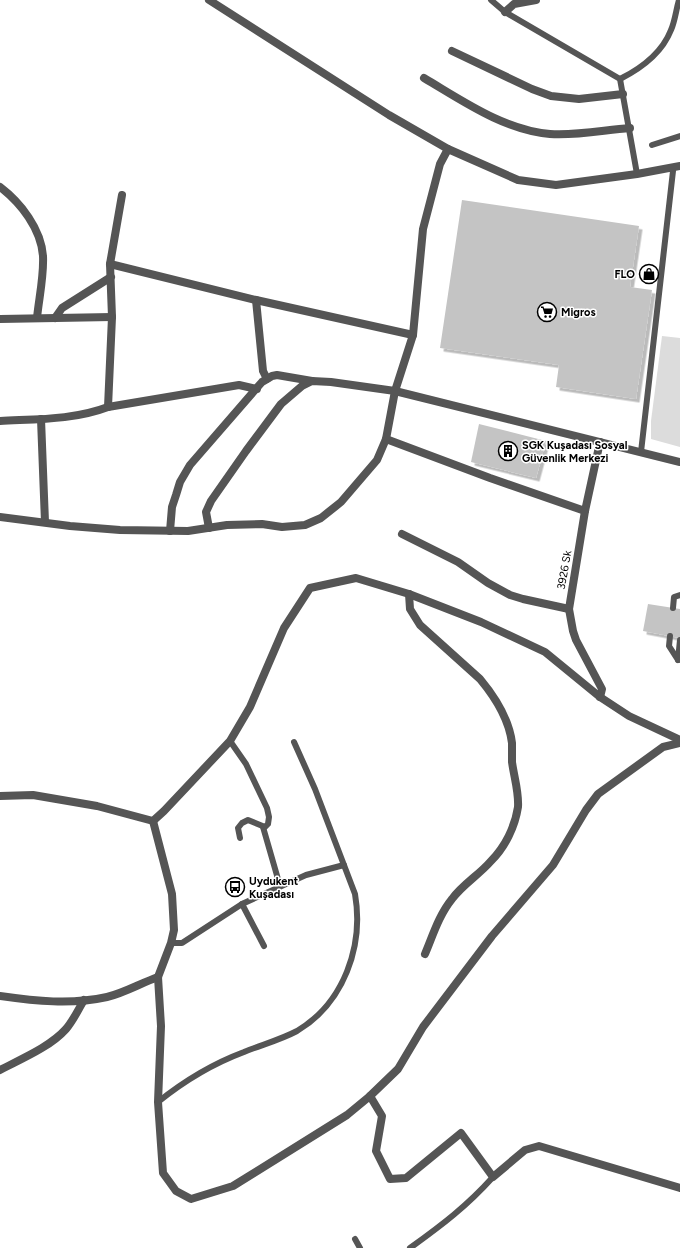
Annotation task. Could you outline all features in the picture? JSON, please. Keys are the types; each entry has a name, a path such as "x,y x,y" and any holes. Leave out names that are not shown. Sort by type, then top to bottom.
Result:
{"street":[{"path":"209,0 389,115 448,149 518,180 556,185 677,168"},
{"path":"505,12 514,4 536,0"},
{"path":"452,51 532,90 551,96 579,99 623,94"},
{"path":"424,78 500,120 529,131 562,134 630,128"},
{"path":"0,517 120,530 188,531 227,525 262,524 282,527 305,525 321,518 341,502 377,460 386,439 395,390 413,335 423,229 440,164 448,149"},
{"path":"0,187 12,198 26,216 36,232 41,245 43,264 37,318"},
{"path":"108,407 112,317 110,264 122,195"},
{"path":"110,264 256,300 413,335"},
{"path":"55,318 62,308 111,277"},
{"path":"256,300 263,371 267,379"},
{"path":"0,318 112,317"},
{"path":"170,531 172,508 176,494 190,465 256,389 267,379 277,375 312,381 395,390 680,462"},
{"path":"209,528 206,512 211,501 241,458 280,404 302,386 312,381"},
{"path":"0,421 77,415 108,407 239,385 256,389"},
{"path":"41,419 45,522"},
{"path":"386,439 490,478 585,510"},
{"name":"3926 Sk","path":"600,442 585,510 569,609 576,640 602,689 600,697"},
{"path":"402,534 458,562 488,583 510,595 569,609"},
{"path":"153,821 230,741 250,707 284,628 310,588 356,578 409,594 481,622 545,652 600,697 629,716 680,740"},
{"path":"409,594 410,609 420,625 480,679 491,693 506,720 512,744 512,760 518,796 516,815 504,843 491,862 470,879 451,900 439,919 425,954"},
{"path":"153,821 172,894 174,930 171,943 158,977 161,1026 158,1102 162,1173 176,1191 191,1199 233,1186 347,1116 398,1070 423,1027 469,966 492,936 554,865 586,810 598,794 662,747 680,744"},
{"path":"0,796 33,796 97,806 153,821"},
{"path":"0,996 47,1001 84,1000 108,996 158,977"},
{"path":"0,1070 46,1046 66,1030 84,1000"},
{"path":"370,1096 382,1116 376,1151 390,1179 406,1178 461,1133 493,1177 525,1150 539,1146 680,1188"}],"lane":[{"path":"491,0 505,12 620,78 637,174"},
{"path":"620,78 635,72 658,53 671,31 679,0"},
{"path":"652,145 680,136"},
{"path":"641,452 677,168"},
{"path":"673,608 674,597 680,595"},
{"path":"670,636 669,646 679,661"},
{"path":"679,661 680,640"},
{"path":"230,741 246,764 268,808 268,822 266,826 263,827"},
{"path":"158,1102 182,1083 210,1067 298,1030 317,1016 332,998 339,989 349,968 357,931 356,899 315,789 294,742"},
{"path":"240,838 238,828 248,820 263,827 280,886"},
{"path":"171,943 182,943 242,904 306,874 344,865"},
{"path":"242,904 264,946"},
{"path":"410,1248 446,1223 474,1198 493,1177"},
{"path":"355,1239 360,1248"}],"shaded area":[{"path":"662,336 680,338 680,447 651,439 651,421"}],"building":[{"name":"Migros","path":"462,200 639,226 630,287 652,290 636,399 556,387 559,365 440,348"},
{"name":"SGK Kuşadası Sosyal Güvenlik Merkezi","path":"479,424 546,441 536,478 471,462"},
{"path":"648,604 680,609 680,638 643,631"}],"place":[{"name":"FLO","path":"649,274"},
{"name":"Migros","path":"547,312"},
{"name":"SGK Kuşadası Sosyal Güvenlik Merkezi","path":"508,451"},
{"name":"Uydukent Kuşadası","path":"235,887"}]}
